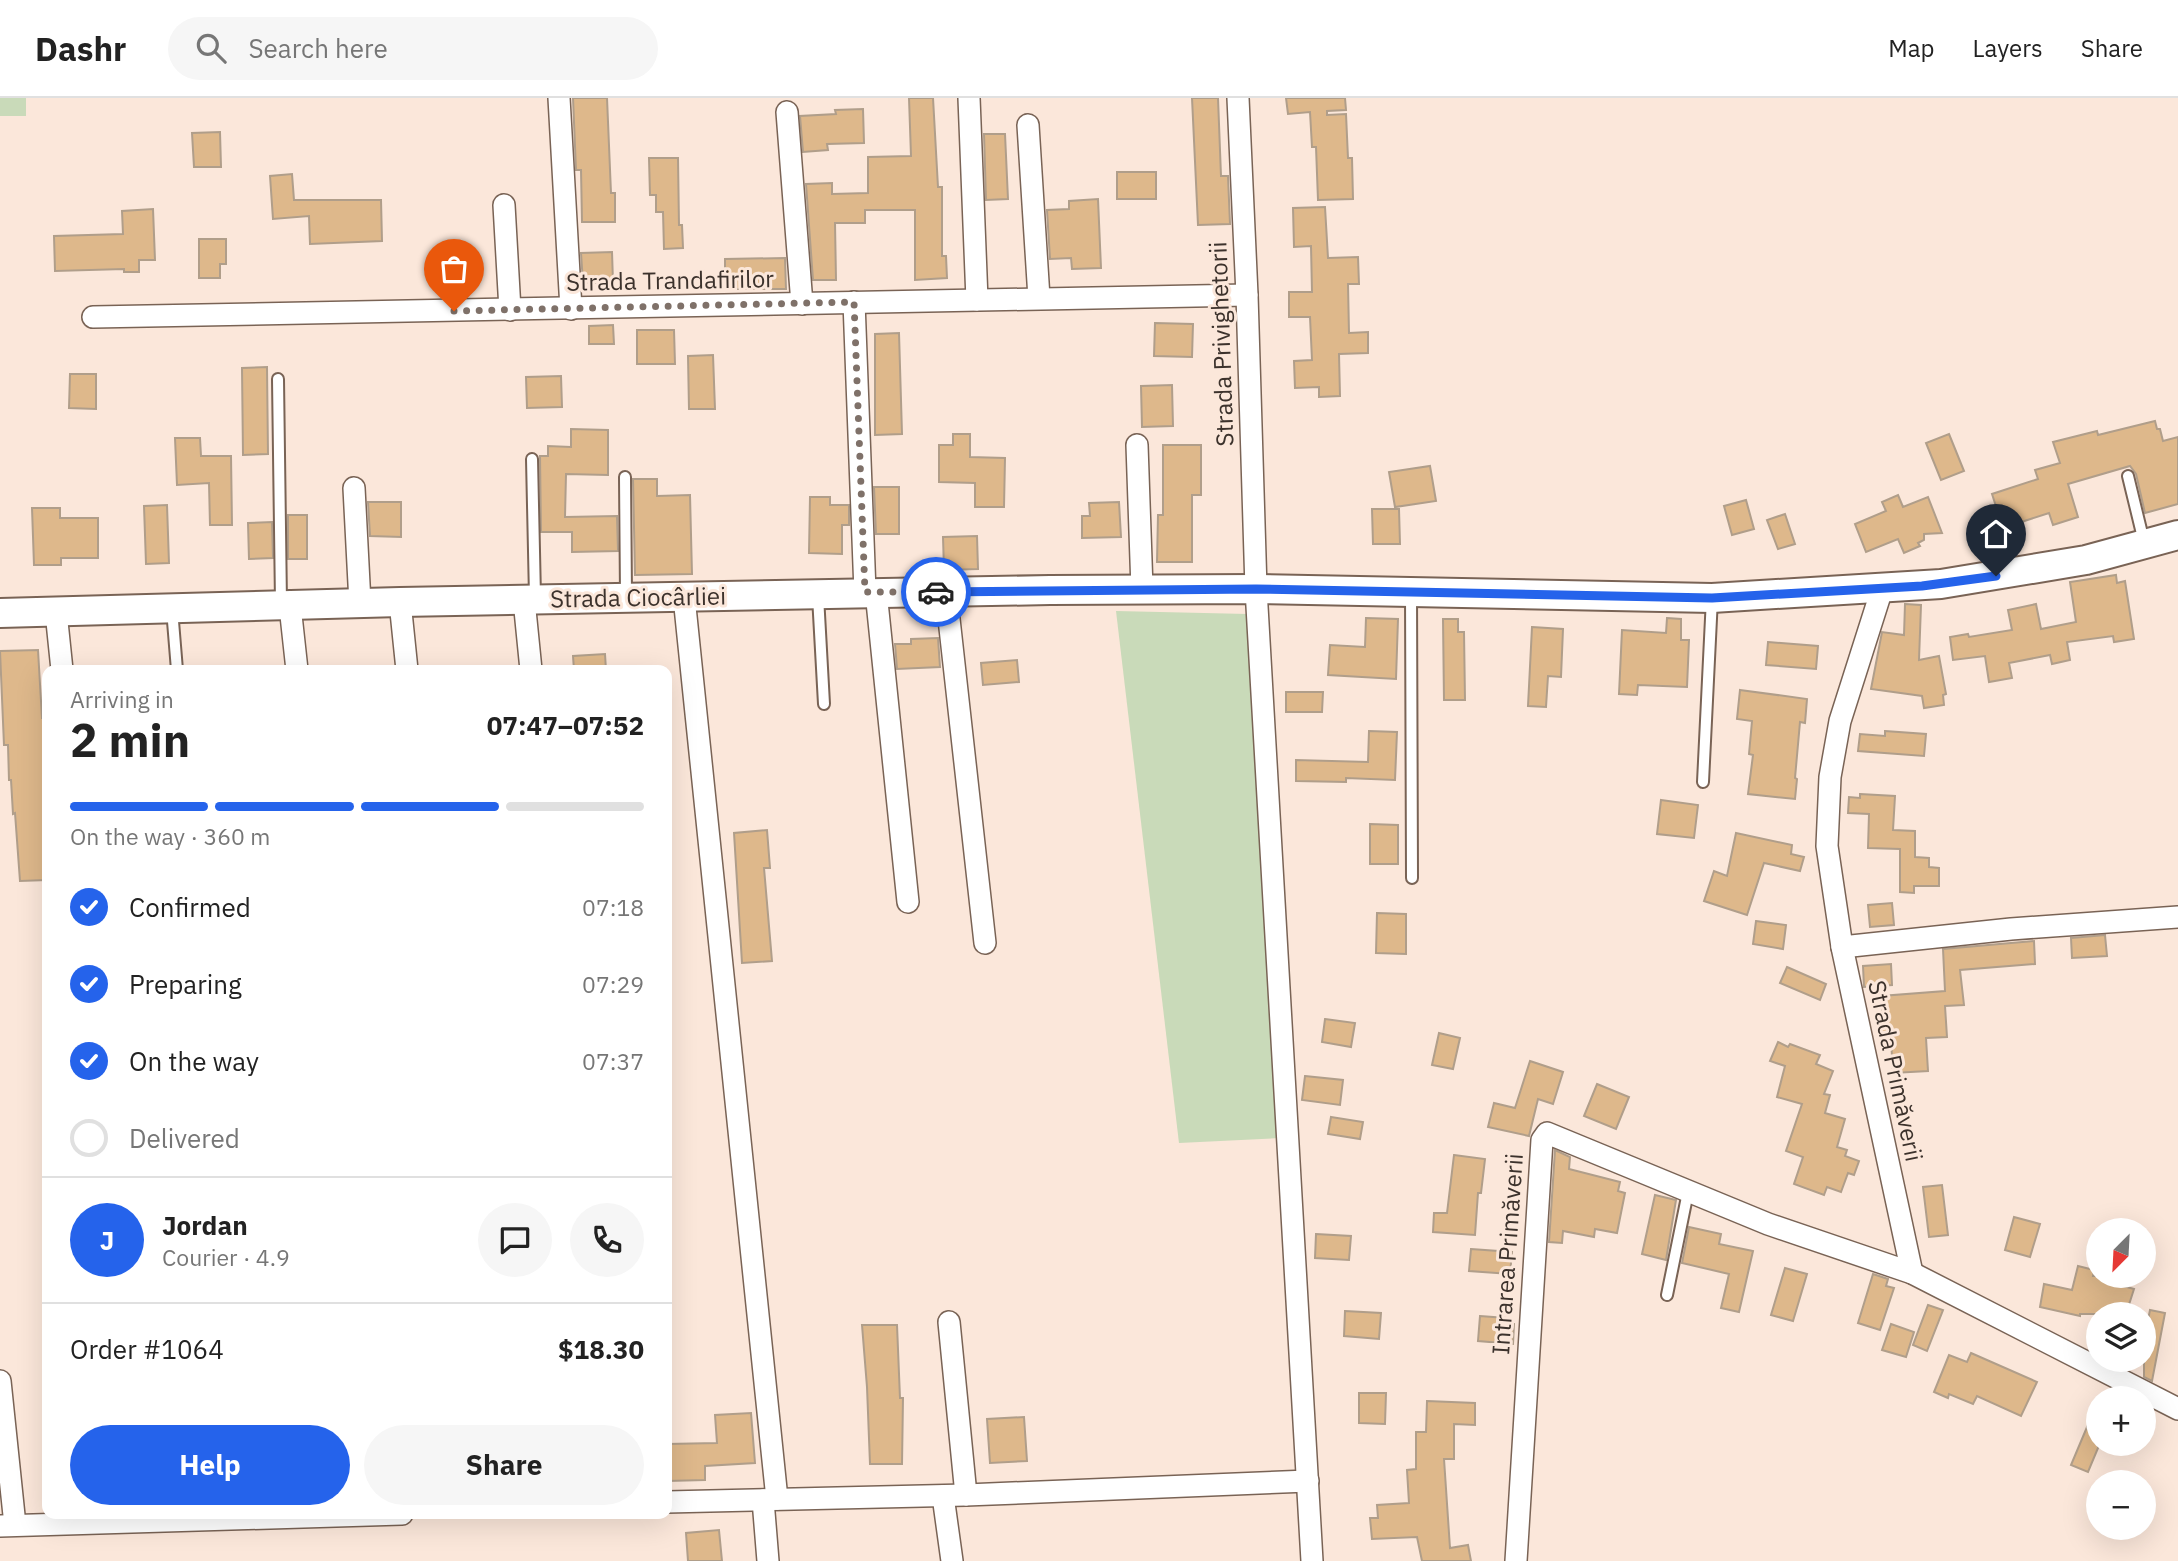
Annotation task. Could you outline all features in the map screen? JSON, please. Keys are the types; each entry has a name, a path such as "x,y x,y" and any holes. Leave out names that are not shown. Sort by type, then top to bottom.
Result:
{"street":[{"path":"559,98 571,309"},
{"path":"969,98 977,300"},
{"name":"Strada Privighetorii","path":"1238,98 1256,589 1312,1561"},
{"path":"787,112 802,304"},
{"path":"1028,125 1039,298"},
{"path":"504,205 510,310"},
{"name":"Strada Trandafirilor","path":"93,317 1247,295"},
{"path":"854,302 870,592 908,902"},
{"path":"1137,445 1142,589"},
{"path":"354,488 360,603"},
{"name":"Strada Ciocârliei","path":"0,613 870,592 1142,589 1712,598 1941,584 2086,560 2178,535"},
{"name":"Strada Primăverii","path":"1882,589 1840,721 1829,777 1827,846 1842,947 1912,1273"},
{"path":"946,592 985,943"},
{"path":"684,597 770,1499 768,1561"},
{"path":"529,600 531,665"},
{"path":"400,602 406,665"},
{"path":"285,606 296,665"},
{"path":"56,612 61,665"},
{"path":"1842,947 2011,929 2178,917"},
{"name":"Intrarea Primăverii","path":"1516,1561 1542,1140 1547,1133 1768,1224 1912,1273"},
{"path":"1912,1273 2178,1409"},
{"path":"949,1322 967,1495"},
{"path":"0,1381 7,1525 117,1519"},
{"path":"672,1503 943,1496 1308,1481"},
{"path":"943,1496 952,1561"}],"lane":[{"path":"278,379 285,606"},
{"path":"529,600 533,459"},
{"path":"2128,476 2145,544"},
{"path":"625,477 626,598"},
{"path":"1411,592 1412,878"},
{"path":"818,594 824,704"},
{"path":"1703,782 1712,598"},
{"path":"172,609 177,665"},
{"path":"1667,1295 1689,1192"}],"green space":[{"path":"0,98 26,98 26,116 0,116"},
{"path":"1116,611 1248,614 1280,1138 1179,1143"}],"building":[{"path":"573,98 607,98 611,193 615,193 615,222 582,222 581,170 576,170"},
{"path":"909,98 933,98 938,187 942,187 942,256 946,256 947,278 915,280 915,210 865,210 865,223 835,223 836,280 813,280 806,184 832,183 832,194 868,193 868,157 911,156"},
{"path":"1192,98 1218,98 1221,176 1228,176 1230,224 1198,225"},
{"path":"1286,98 1345,98 1346,110 1327,111 1327,115 1346,114 1348,158 1352,158 1353,199 1318,200 1316,147 1312,147 1310,112 1288,114"},
{"path":"863,109 864,143 827,144 828,150 803,152 800,116"},
{"path":"220,132 221,167 194,167 192,133"},
{"path":"984,134 1005,134 1008,199 986,200"},
{"path":"649,158 678,158 679,225 682,225 683,248 664,249 663,212 656,212 656,195 650,195"},
{"path":"1117,172 1156,172 1156,199 1117,199"},
{"path":"292,174 294,200 381,200 382,241 310,244 309,216 273,219 270,176"},
{"path":"1098,199 1101,268 1072,269 1071,258 1050,259 1047,210 1069,209 1069,201"},
{"path":"1325,207 1328,258 1358,257 1359,284 1348,284 1349,333 1368,332 1368,353 1339,354 1340,396 1319,397 1319,387 1295,388 1294,361 1312,360 1310,317 1289,317 1289,292 1312,292 1311,246 1294,247 1293,208"},
{"path":"153,209 155,260 139,260 139,272 124,272 124,269 55,271 54,236 123,234 122,211"},
{"path":"199,239 226,239 226,264 220,264 220,278 199,278"},
{"path":"612,252 613,282 583,283 581,253"},
{"path":"785,258 786,289 725,289 725,259"},
{"path":"1155,323 1193,324 1192,357 1154,356"},
{"path":"613,325 614,344 589,344 589,326"},
{"path":"637,330 674,330 675,364 637,364"},
{"path":"899,333 902,434 875,435 875,334"},
{"path":"713,355 715,409 689,409 688,356"},
{"path":"267,367 268,454 243,455 242,368"},
{"path":"70,374 96,374 96,409 69,408"},
{"path":"561,376 562,407 527,408 526,377"},
{"path":"1172,385 1173,426 1142,427 1141,386"},
{"path":"2155,421 2163,441 2178,437 2178,504 2145,513 2136,474 2130,466 2068,484 2078,517 2053,525 2049,513 2003,528 1992,494 2038,479 2035,470 2060,463 2053,442 2097,431 2098,435"},
{"path":"571,429 608,430 608,475 566,474 565,517 617,516 618,551 572,552 572,532 541,532 540,456 548,456 548,446 571,447"},
{"path":"953,434 970,434 970,457 1005,458 1004,507 975,507 975,483 939,482 939,445 953,445"},
{"path":"1949,434 1964,471 1941,480 1926,443"},
{"path":"175,438 200,438 201,456 231,456 232,525 210,525 209,483 177,485"},
{"path":"1163,445 1201,445 1201,495 1192,495 1192,562 1157,562 1158,515 1163,515"},
{"path":"1430,466 1436,501 1395,507 1389,472"},
{"path":"633,479 657,479 657,496 690,495 692,574 635,575"},
{"path":"874,487 899,487 899,534 876,534"},
{"path":"1898,495 1903,507 1928,497 1942,533 1924,534 1924,540 1918,543 1920,546 1904,553 1898,539 1866,552 1855,524 1886,511 1882,502"},
{"path":"810,497 830,497 830,505 849,505 849,525 842,525 842,554 809,553"},
{"path":"1746,500 1754,529 1732,535 1724,506"},
{"path":"368,502 401,502 401,537 370,536"},
{"path":"1119,502 1121,537 1082,538 1082,516 1090,516 1089,503"},
{"path":"167,505 169,563 146,564 144,506"},
{"path":"32,508 60,508 60,518 98,518 98,558 61,558 61,565 34,565"},
{"path":"1372,509 1399,509 1400,544 1373,544"},
{"path":"1785,514 1795,544 1778,549 1767,520"},
{"path":"288,515 307,515 307,559 288,559"},
{"path":"272,522 273,558 249,559 248,523"},
{"path":"977,536 978,569 944,570 943,537"},
{"path":"2116,575 2117,583 2125,581 2134,639 2114,642 2113,636 2067,642 2070,660 2052,664 2050,655 2009,663 2012,678 1989,682 1985,656 1953,660 1950,637 1968,634 1969,637 2012,630 2008,610 2036,604 2041,629 2076,622 2070,582"},
{"path":"1905,604 1921,605 1919,660 1939,656 1946,694 1943,695 1944,705 1924,708 1922,696 1871,689 1882,632 1904,635"},
{"path":"1366,618 1398,619 1396,679 1328,675 1330,645 1365,647"},
{"path":"1667,618 1681,619 1681,640 1689,640 1687,687 1638,685 1637,695 1619,694 1622,630 1666,633"},
{"path":"1443,619 1458,619 1458,632 1464,632 1465,700 1444,700"},
{"path":"1532,627 1563,629 1561,677 1548,676 1546,707 1528,706"},
{"path":"938,638 940,667 897,669 895,644 911,644 911,639"},
{"path":"1768,642 1818,646 1816,669 1766,665"},
{"path":"38,650 42,718 42,880 20,881 8,745 4,745 0,651"},
{"path":"605,654 606,665 574,665 573,656"},
{"path":"1017,660 1019,682 983,685 981,663"},
{"path":"1740,690 1807,699 1805,723 1800,722 1795,799 1748,794 1753,755 1749,754 1752,721 1737,719"},
{"path":"1286,692 1323,692 1322,712 1286,712"},
{"path":"1369,731 1397,732 1395,780 1346,778 1346,782 1296,781 1296,760 1368,762"},
{"path":"1885,731 1926,734 1924,756 1858,751 1860,734 1885,736"},
{"path":"1860,794 1895,796 1893,830 1915,831 1915,857 1929,858 1929,867 1939,868 1939,886 1914,886 1914,893 1900,892 1900,849 1868,848 1869,814 1848,813 1849,797 1860,798"},
{"path":"1661,800 1698,805 1694,838 1657,834"},
{"path":"1370,824 1398,825 1398,864 1370,864"},
{"path":"767,830 770,868 764,868 772,961 742,963 734,833"},
{"path":"1736,833 1792,845 1791,854 1804,857 1800,871 1764,863 1747,915 1704,901 1714,871 1727,876"},
{"path":"1892,903 1894,925 1870,927 1868,905"},
{"path":"1377,913 1406,914 1406,954 1376,953"},
{"path":"1756,921 1786,925 1783,949 1753,944"},
{"path":"2105,935 2107,956 2072,958 2071,938"},
{"path":"2034,941 2035,964 1960,970 1964,1005 1945,1006 1947,1037 1926,1038 1928,1071 1893,1073 1891,1040 1880,1040 1879,1018 1883,1018 1881,996 1945,991 1943,949"},
{"path":"1891,964 1892,985 1864,987 1863,966"},
{"path":"1787,967 1826,984 1820,1000 1780,983"},
{"path":"1325,1019 1355,1023 1351,1047 1322,1042"},
{"path":"1439,1033 1460,1038 1453,1069 1432,1065"},
{"path":"1778,1042 1820,1055 1816,1064 1833,1071 1824,1094 1830,1095 1825,1113 1845,1119 1837,1147 1847,1150 1845,1156 1859,1161 1854,1175 1848,1173 1841,1192 1827,1187 1824,1195 1794,1184 1803,1157 1786,1151 1802,1104 1777,1097 1785,1066 1770,1061"},
{"path":"1530,1061 1563,1072 1553,1104 1538,1099 1529,1136 1488,1127 1494,1103 1515,1108"},
{"path":"1305,1076 1343,1080 1340,1105 1302,1100"},
{"path":"1597,1084 1629,1097 1616,1129 1584,1116"},
{"path":"1331,1117 1363,1122 1360,1139 1328,1134"},
{"path":"1555,1150 1570,1157 1569,1169 1620,1182 1618,1191 1625,1193 1617,1233 1595,1229 1594,1237 1563,1231 1562,1243 1549,1242"},
{"path":"1454,1155 1485,1159 1481,1193 1478,1193 1475,1235 1433,1232 1434,1213 1447,1213"},
{"path":"1942,1185 1948,1235 1929,1237 1923,1187"},
{"path":"1655,1195 1676,1200 1666,1260 1642,1254"},
{"path":"2014,1217 2040,1224 2030,1257 2005,1250"},
{"path":"1689,1227 1721,1234 1719,1244 1753,1251 1739,1312 1721,1308 1729,1274 1682,1263"},
{"path":"1316,1234 1351,1236 1349,1260 1315,1258"},
{"path":"1471,1249 1512,1252 1510,1274 1469,1271"},
{"path":"2078,1266 2086,1268 2086,1288 2134,1289 2130,1302 2086,1302 2086,1314 2080,1316 2040,1307 2044,1284 2072,1290"},
{"path":"1785,1268 1807,1274 1793,1321 1771,1315"},
{"path":"1873,1274 1888,1279 1886,1286 1894,1288 1880,1330 1858,1323"},
{"path":"1928,1305 1943,1310 1927,1351 1913,1345"},
{"path":"1345,1311 1381,1313 1379,1339 1344,1336"},
{"path":"2156,1311 2165,1313 2156,1360"},
{"path":"1480,1316 1506,1318 1506,1324 1514,1324 1513,1344 1478,1341"},
{"path":"1891,1324 1914,1332 1906,1357 1882,1350"},
{"path":"862,1325 897,1325 900,1398 903,1398 902,1464 870,1464"},
{"path":"1971,1353 2037,1382 2021,1416 1977,1396 1973,1404 1949,1394 1948,1398 1934,1392 1949,1355 1967,1362"},
{"path":"2144,1372 2154,1372 2152,1381 2144,1377"},
{"path":"1359,1393 1386,1393 1385,1424 1359,1423"},
{"path":"1427,1401 1475,1403 1475,1425 1454,1424 1454,1459 1444,1459 1450,1548 1468,1545 1471,1561 1422,1561 1417,1537 1372,1539 1370,1518 1378,1518 1377,1505 1409,1503 1407,1470 1416,1469 1416,1432 1426,1432"},
{"path":"751,1413 755,1463 705,1466 705,1480 672,1481 672,1444 717,1443 715,1415"},
{"path":"1024,1417 1027,1461 990,1463 987,1419"},
{"path":"2086,1429 2086,1456 2095,1456 2089,1470 2071,1465"},
{"path":"719,1530 722,1561 688,1561 686,1533"}],"way so far":[{"path":"454,311 854,302 865,592 936,592"}],"route":[{"path":"936,592 1256,589 1712,598 1922,586 1996,576"}]}
